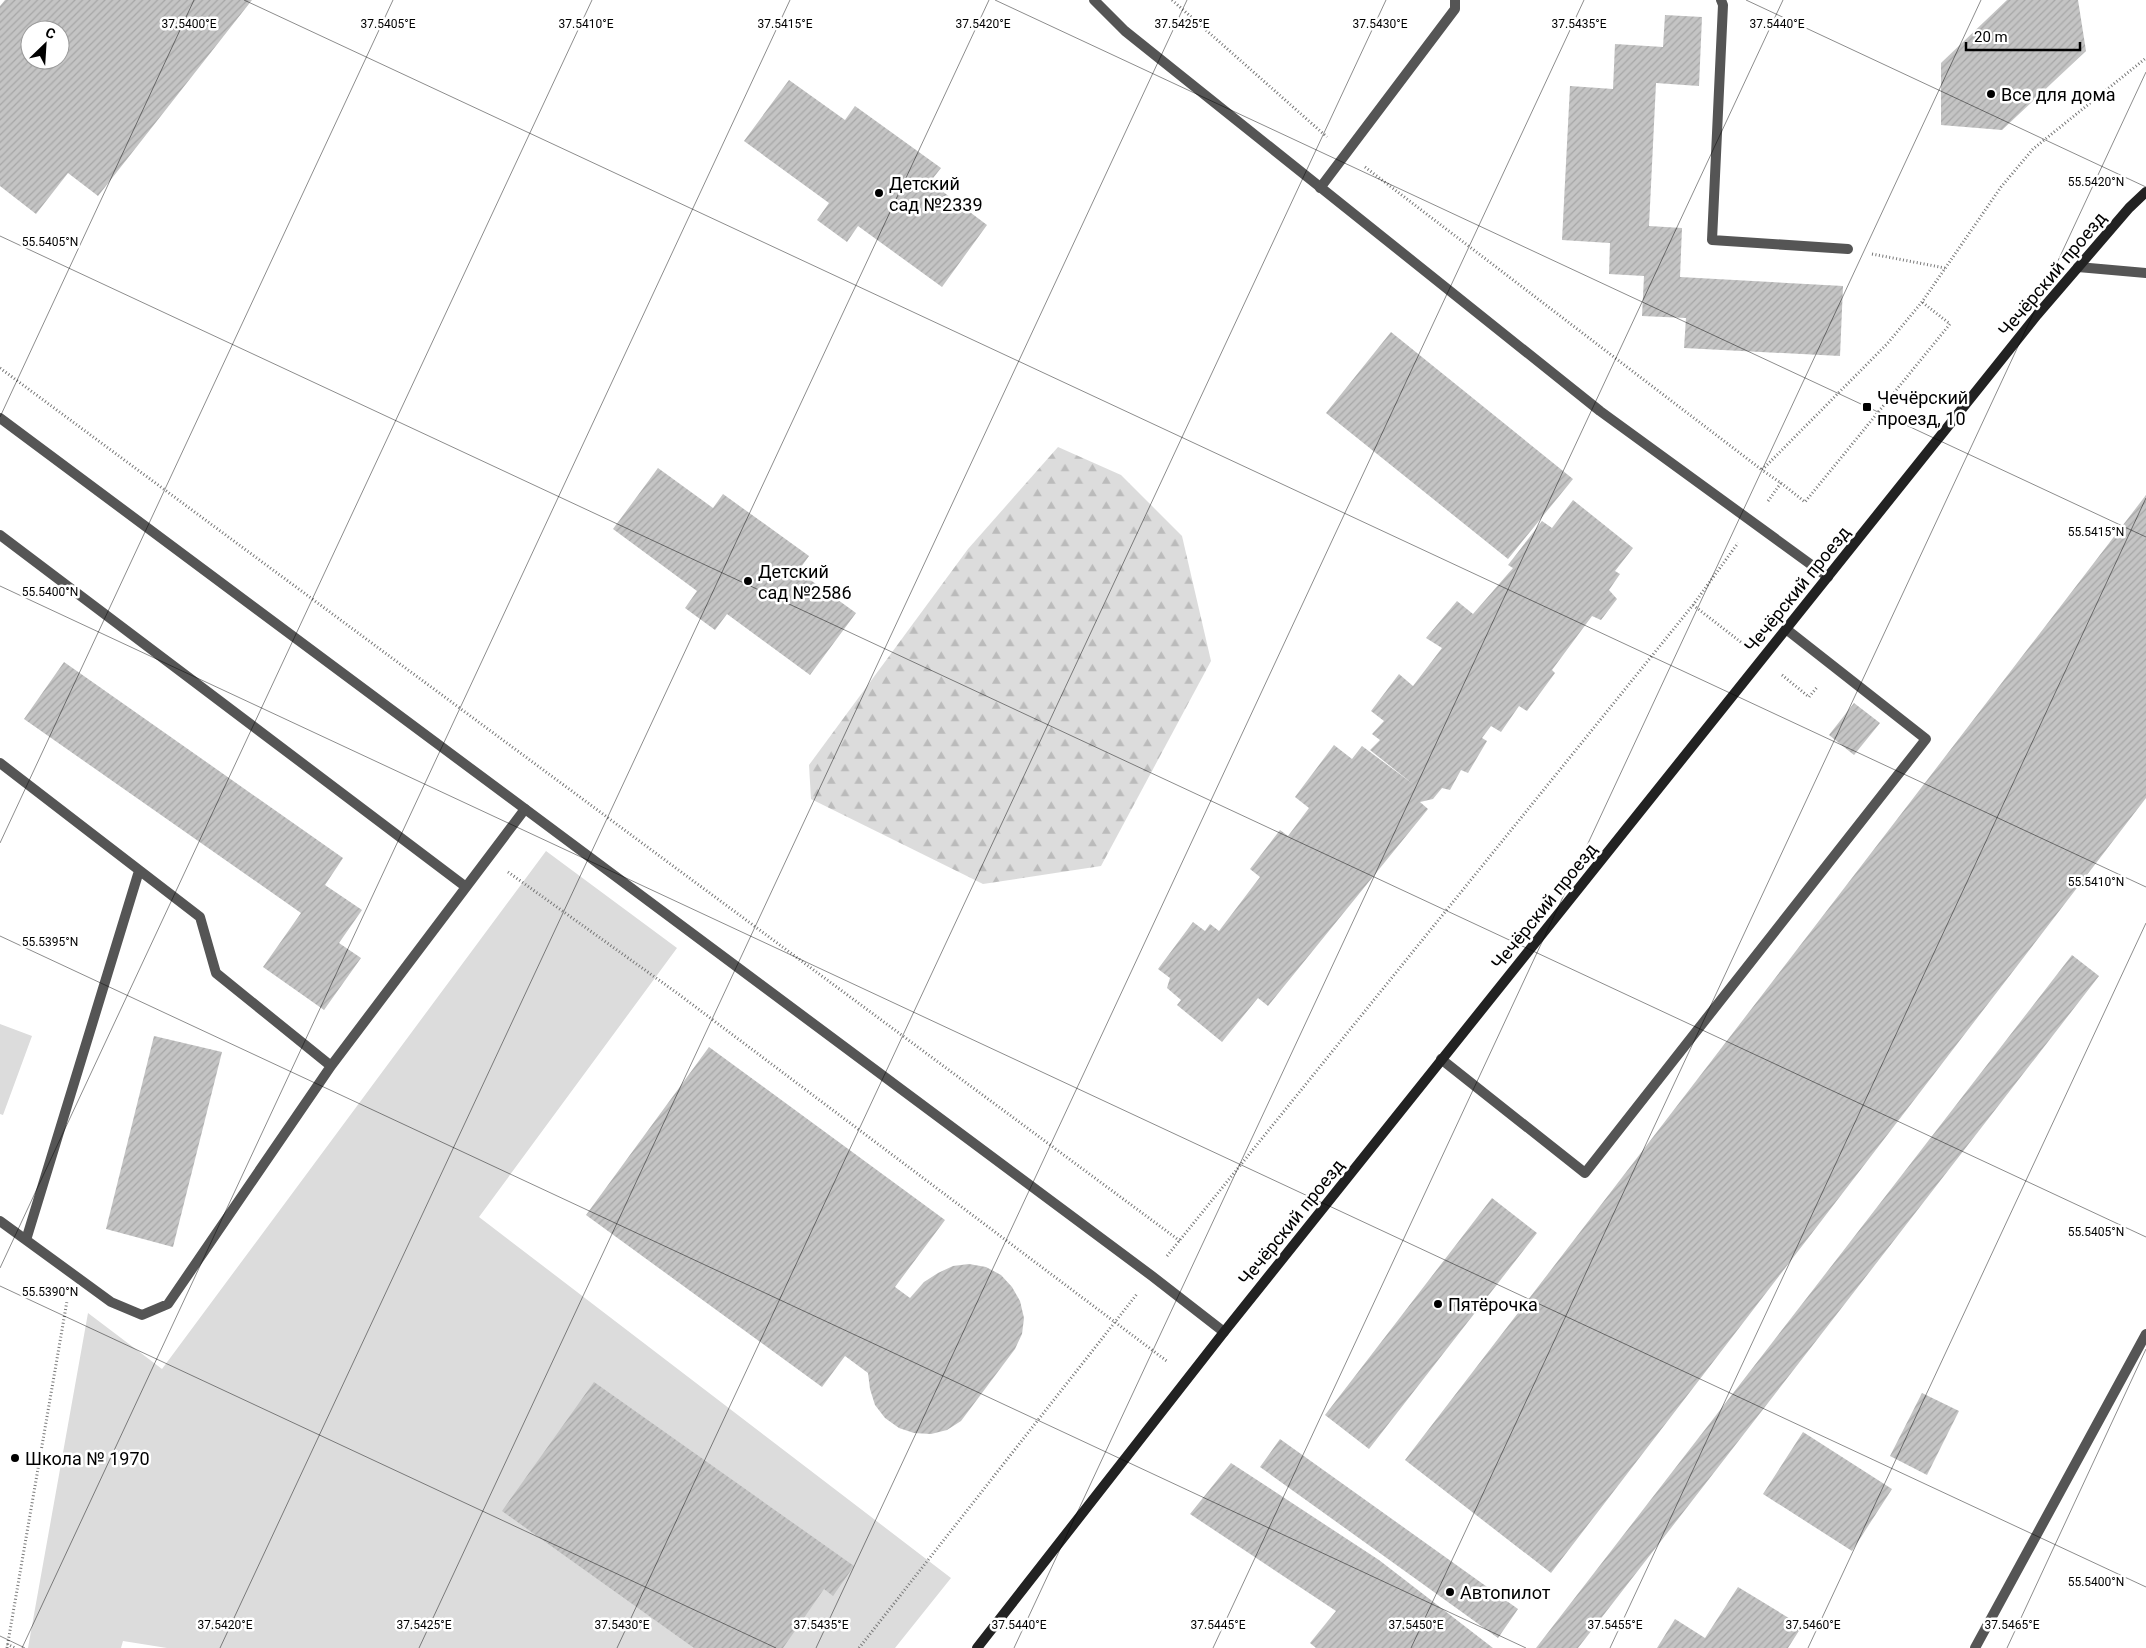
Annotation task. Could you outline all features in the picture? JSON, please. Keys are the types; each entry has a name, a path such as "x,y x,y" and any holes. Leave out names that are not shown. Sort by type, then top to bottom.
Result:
{"main road":[{"name":"Чечёрский проезд","path":"977,1648 1188,1377 1786,629 2078,267 2129,208 2146,192"}],"street":[{"path":"1094,0 1125,31 1600,411 1828,577"},
{"path":"1320,188 1455,9 1455,0"},
{"path":"1721,0 1723,5 1712,240 1848,249"},
{"path":"2078,267 2146,273"},
{"path":"0,418 1152,1276 1224,1332"},
{"path":"0,534 466,887"},
{"path":"1441,1060 1585,1173 1926,739 1786,629"},
{"path":"0,763 200,917 216,973 331,1066"},
{"path":"0,1221 112,1302 142,1316 168,1304 331,1066 525,810"},
{"path":"26,1240 139,871"},
{"path":"1975,1648 2146,1334"}],"path":[{"path":"1172,0 1346,153 1806,502 1950,324 1922,302"},
{"path":"1762,470 1887,344 1922,302 2001,187 2033,149 2146,58"},
{"path":"1848,249 1945,268"},
{"path":"0,368 1180,1241"},
{"path":"859,1648 1115,1322 1693,605 1781,483"},
{"path":"488,858 678,993 1188,1377"},
{"path":"16,1648 7,1646 72,1274"}],"green space":[{"path":"1058,447 1121,475 1182,536 1211,661 1101,866 983,884 811,799 809,765 968,549"},
{"path":"546,851 677,948 479,1217 951,1578 895,1648 167,1648 123,1641 121,1648 28,1648 88,1313 162,1369"},
{"path":"0,1024 32,1036 3,1115 0,1114"}],"building":[{"path":"5,0 252,0 98,196 68,173 36,214 0,186 0,6"},
{"name":"Все для дома","path":"2007,0 2078,0 2086,51 2002,130 1941,125 1941,63"},
{"path":"1665,15 1702,17 1699,86 1656,83 1649,226 1682,228 1680,277 1843,286 1840,356 1684,348 1686,318 1642,316 1644,276 1609,274 1610,243 1562,240 1570,86 1613,89 1615,44 1663,47"},
{"name":"Детский сад №2339","path":"789,80 845,120 855,106 941,168 930,182 987,225 942,287 858,226 847,242 817,220 829,203 744,141"},
{"path":"1391,332 1573,479 1508,559 1326,413"},
{"name":"Детский сад №2586","path":"658,468 713,508 723,494 809,556 798,571 856,613 810,675 727,614 715,630 685,608 697,591 613,529"},
{"path":"2146,495 2146,798 1551,1573 1405,1460"},
{"path":"1573,500 1633,548 1615,571 1620,574 1609,590 1617,599 1601,620 1592,616 1552,670 1555,673 1527,711 1519,706 1501,732 1491,726 1482,738 1487,741 1468,773 1461,770 1450,790 1442,788 1433,799 1420,802 1428,809 1268,1006 1258,998 1222,1042 1177,1005 1181,1000 1167,988 1170,978 1158,969 1193,922 1205,931 1210,924 1219,931 1260,877 1250,869 1280,830 1288,836 1309,808 1295,797 1334,745 1352,759 1362,746 1413,784 1370,750 1380,740 1372,734 1384,721 1371,711 1399,674 1413,686 1442,648 1426,638 1457,601 1473,614 1513,568 1508,565 1542,521 1552,528"},
{"path":"64,662 343,858 325,885 362,910 339,943 361,958 324,1010 263,967 301,913 24,719"},
{"path":"1854,703 1880,723 1854,755 1829,735"},
{"path":"2072,955 2099,976 1578,1648 1536,1648"},
{"path":"154,1036 222,1052 173,1247 106,1229"},
{"path":"709,1047 945,1220 895,1287 910,1298 924,1282 938,1273 953,1266 969,1264 986,1267 1001,1275 1012,1287 1020,1301 1024,1318 1022,1334 1015,1349 961,1421 947,1430 931,1434 914,1433 899,1428 885,1418 875,1405 868,1373 845,1356 822,1387 586,1215"},
{"path":"1492,1198 1537,1233 1369,1449 1325,1415"},
{"path":"594,1382 854,1566 833,1596 824,1589 783,1648 694,1648 502,1511"},
{"path":"1922,1393 1959,1411 1927,1475 1890,1456"},
{"path":"1803,1432 1892,1489 1852,1551 1763,1494"},
{"path":"1280,1439 1518,1609 1498,1638 1260,1467"},
{"path":"1231,1463 1379,1560 1493,1648 1316,1648 1310,1643 1336,1611 1190,1514"},
{"path":"1738,1587 1802,1626 1788,1648 1657,1648 1675,1619 1705,1638"}],"place":[{"name":"Все для дома","path":"1991,94"},
{"name":"Детский сад №2339","path":"879,193"},
{"name":"Чечёрский проезд, 10","path":"1867,407"},
{"name":"Детский сад №2586","path":"748,581"},
{"name":"Пятёрочка","path":"1438,1304"},
{"name":"Школа № 1970","path":"15,1458"},
{"name":"Автопилот","path":"1450,1592"}]}
